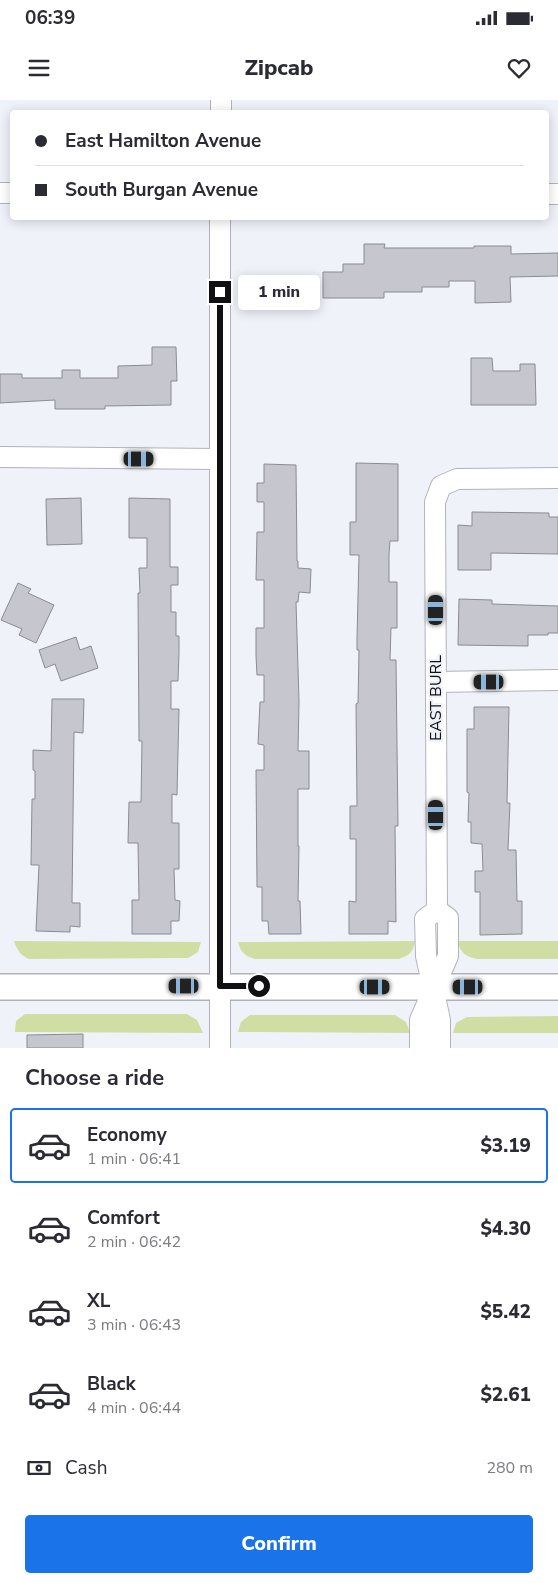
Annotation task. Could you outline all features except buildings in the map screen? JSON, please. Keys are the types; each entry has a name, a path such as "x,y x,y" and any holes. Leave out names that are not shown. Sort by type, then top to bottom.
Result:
{"street":[{"path":"220,220 220,1048"},
{"path":"0,457 219,459"},
{"name":"EAST BURL","path":"440,1048 440,1020 426,956 425,919 437,910 435,502 441,486 457,478 558,478"},
{"path":"436,682 558,680"},
{"path":"0,987 558,988"},
{"path":"420,1048 420,1020 433,987"}],"green space":[{"path":"14,941 201,942 198,952 188,958 29,959 19,952"},
{"path":"415,941 410,953 399,959 255,959 244,954 238,942"},
{"path":"458,941 558,941 558,959 477,959 464,953"},
{"path":"25,1014 187,1014 197,1020 203,1033 15,1032 16,1021"},
{"path":"250,1015 395,1015 406,1022 410,1033 238,1032 241,1022"},
{"path":"558,1016 558,1033 453,1033 456,1023 467,1017"}],"route":[{"path":"220,292 220,986 259,986"}]}
